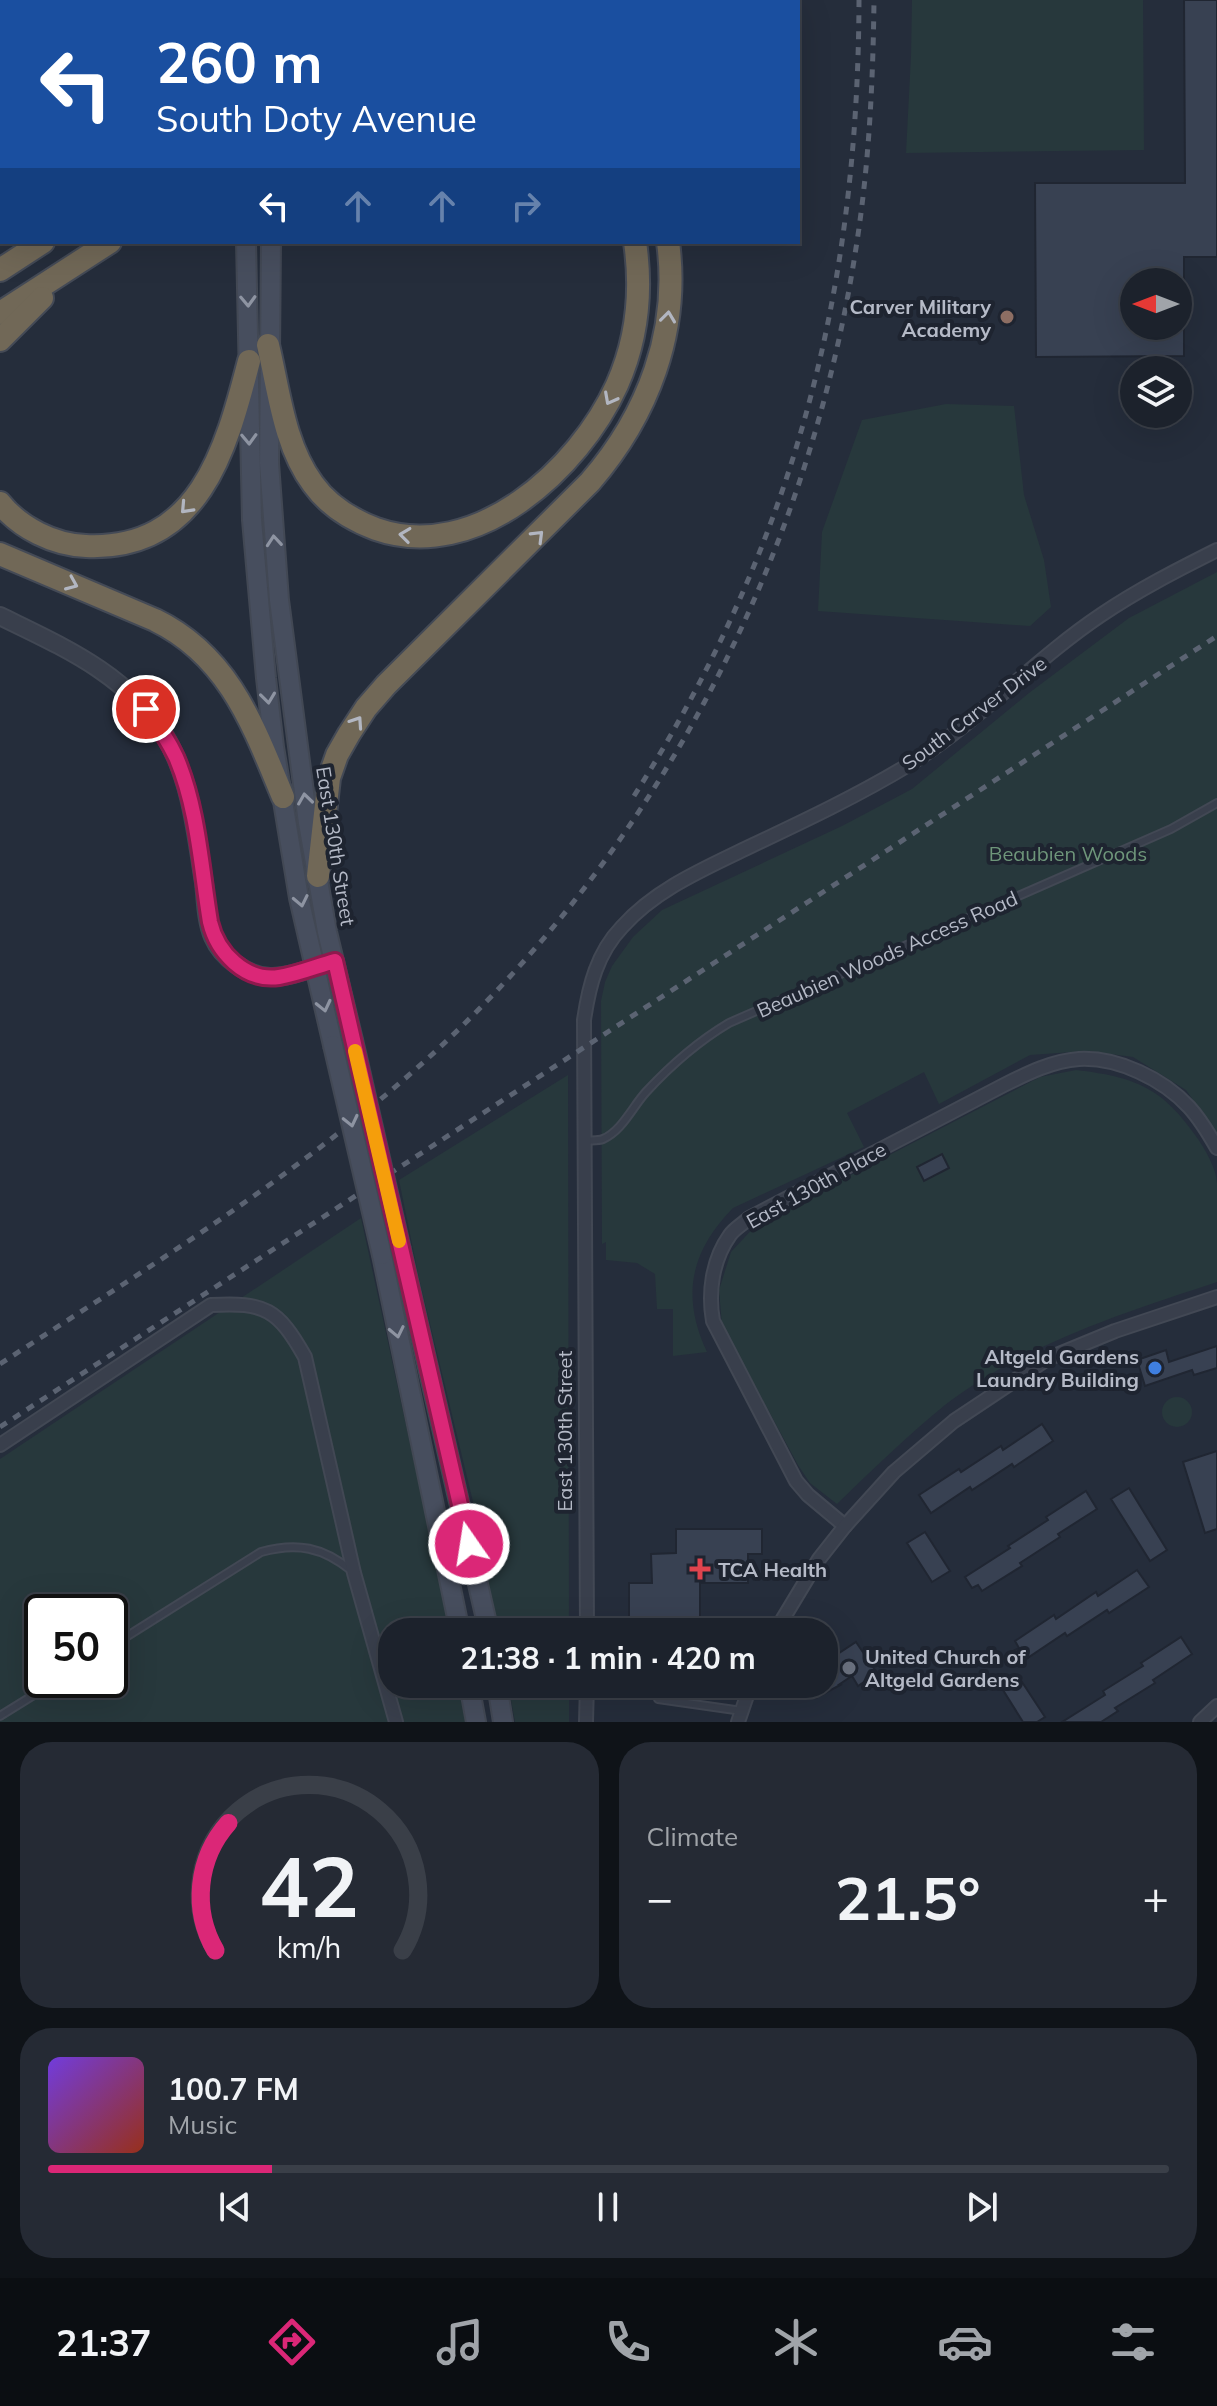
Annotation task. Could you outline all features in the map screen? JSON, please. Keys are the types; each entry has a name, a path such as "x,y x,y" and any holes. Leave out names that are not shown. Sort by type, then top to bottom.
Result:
{"highway":[{"path":"0,270 40,244"},
{"path":"0,313 107,244"},
{"path":"268,345 294,448 304,469 327,500 347,516 385,532 426,537 464,529 507,510 550,478 586,437 604,410 629,352 636,321 638,262 635,244"},
{"path":"318,876 329,778 337,755 366,708 590,482 636,418 656,372 666,331 671,286 668,244"},
{"path":"0,340 75,264"},
{"path":"0,503 29,528 63,543 81,546 133,542 165,527 192,503 218,459 249,361"},
{"path":"0,554 155,620 202,650 229,683 242,706 283,797"}],"main road":[{"name":"East 130th Street","path":"246,244 252,506 258,601 274,747 299,898 382,1255 457,1618"},
{"name":"East 130th Street","path":"271,244 269,463 279,600 301,774 327,932 486,1618"},
{"path":"472,1698 476,1722"},
{"path":"499,1698 503,1722"}],"street":[{"name":"South Carver Drive","path":"607,945 647,903 678,883 841,803 914,761 987,707 1099,616 1138,591 1217,550"},
{"path":"0,616 98,667 146,709 164,734 175,755 190,801 213,937 232,961 244,970 267,977 279,977 335,961"},
{"name":"East 130th Street","path":"587,1618 584,1020 595,969 607,945"},
{"name":"East 130th Place","path":"845,1526 796,1481 713,1321 710,1302 712,1278 730,1234 749,1218 1033,1071 1078,1059 1099,1059 1125,1066 1171,1090 1190,1107 1217,1148"},
{"path":"783,1618 819,1559 845,1526 894,1472 925,1444 1047,1359 1115,1331 1217,1297"},
{"path":"0,1445 211,1305 242,1304 261,1307 273,1313 305,1357 354,1573 396,1722"},
{"path":"586,1722 587,1698"},
{"path":"1200,1722 1217,1706"}],"lane":[{"name":"Beaubien Woods Access Road","path":"584,1141 603,1139 616,1130 643,1095 673,1064 704,1038 729,1023 1171,829 1217,803"},
{"path":"128,1636 261,1552 284,1546 301,1546 324,1553 354,1573"},
{"path":"0,1716 29,1698"},
{"path":"658,1699 740,1716"}],"green space":[{"path":"912,0 1143,0 1144,150 906,153"},
{"path":"946,404 1014,406 1024,495 1044,560 1051,607 1030,626 818,611 822,532 862,420"},
{"name":"Beaubien Woods","path":"1217,572 1217,1134 1186,1090 1133,1057 1087,1051 1030,1055 939,1104 924,1072 847,1113 864,1147 733,1208 707,1241 694,1276 694,1312 707,1352 673,1356 673,1309 657,1309 655,1274 637,1263 606,1260 606,1242 602,1244 601,1001 612,966 633,937 662,910 842,826 912,789 1029,693 1129,618"},
{"path":"1076,1070 1132,1081 1146,1088 1173,1108 1198,1139 1213,1166 1217,1183 1217,1282 1111,1318 1008,1364 945,1405 837,1504 810,1483 798,1465 722,1325 719,1290 731,1252 758,1223 1040,1077"},
{"path":"568,1075 569,1618 495,1618 475,1510 419,1278 399,1180"},
{"path":"361,1218 448,1618 378,1618 378,1698 466,1698 470,1722 0,1722 0,1459"},
{"path":"1177,1397 1187,1402 1192,1412 1187,1422 1177,1427 1167,1422 1162,1412 1167,1402"},
{"path":"511,1698 569,1698 569,1722 515,1722"}],"building":[{"name":"Carver Military Academy","path":"1184,0 1217,0 1217,257 1184,257 1184,268 1120,268 1120,340 1184,340 1184,356 1036,357 1035,183 1185,183"},
{"path":"942,1154 949,1168 924,1181 917,1167"},
{"path":"1217,1346 1217,1368 1194,1375 1192,1370 1145,1386 1137,1360 1166,1350 1169,1362"},
{"path":"1042,1424 1053,1441 1014,1467 1012,1464 972,1490 970,1487 931,1513 919,1495 1001,1446 1003,1450"},
{"path":"1217,1451 1217,1529 1205,1533 1183,1462"},
{"path":"1129,1488 1167,1550 1150,1561 1111,1499"},
{"path":"1086,1491 1097,1509 1058,1534 1060,1537 1020,1563 1022,1566 982,1591 978,1585 972,1588 965,1577 1010,1548 1008,1546 1048,1520 1046,1517"},
{"name":"TCA Health","path":"676,1529 762,1529 762,1554 748,1554 748,1583 700,1583 700,1618 629,1618 629,1583 652,1583 651,1554 676,1553"},
{"path":"925,1532 950,1571 932,1582 907,1543"},
{"path":"1137,1570 1149,1587 1067,1636 1065,1633 1020,1663 1013,1651 1019,1648 1015,1641 1096,1592 1098,1596"},
{"path":"1181,1637 1192,1654 1153,1680 1155,1683 1115,1708 1118,1711 1101,1722 1062,1722 1105,1695 1103,1691"},
{"name":"United Church of Altgeld Gardens","path":"856,1642 877,1673 858,1686 852,1676 838,1686 838,1654"},
{"path":"1020,1679 1045,1717 1037,1722 1023,1722 1003,1690"}],"railway":[{"path":"634,796 689,702 736,607 775,512 806,415 829,316 846,214 856,109 859,0"},
{"path":"0,1364 273,1183 426,1060 509,977 584,888 652,792 710,691 760,585 802,475 834,363 856,248 864,186 874,0"},
{"path":"0,1427 1217,636"}],"slow traffic":[{"path":"355,1051 399,1241"}],"place":[{"name":"Carver Military Academy","path":"1007,317"},
{"name":"Altgeld Gardens Laundry Building","path":"1155,1368"},
{"name":"TCA Health","path":"700,1569"},
{"name":"United Church of Altgeld Gardens","path":"849,1668"}],"route":[{"path":"146,709 164,734 183,776 213,937 221,949 244,970 267,977 279,977 335,961 469,1544"}]}
